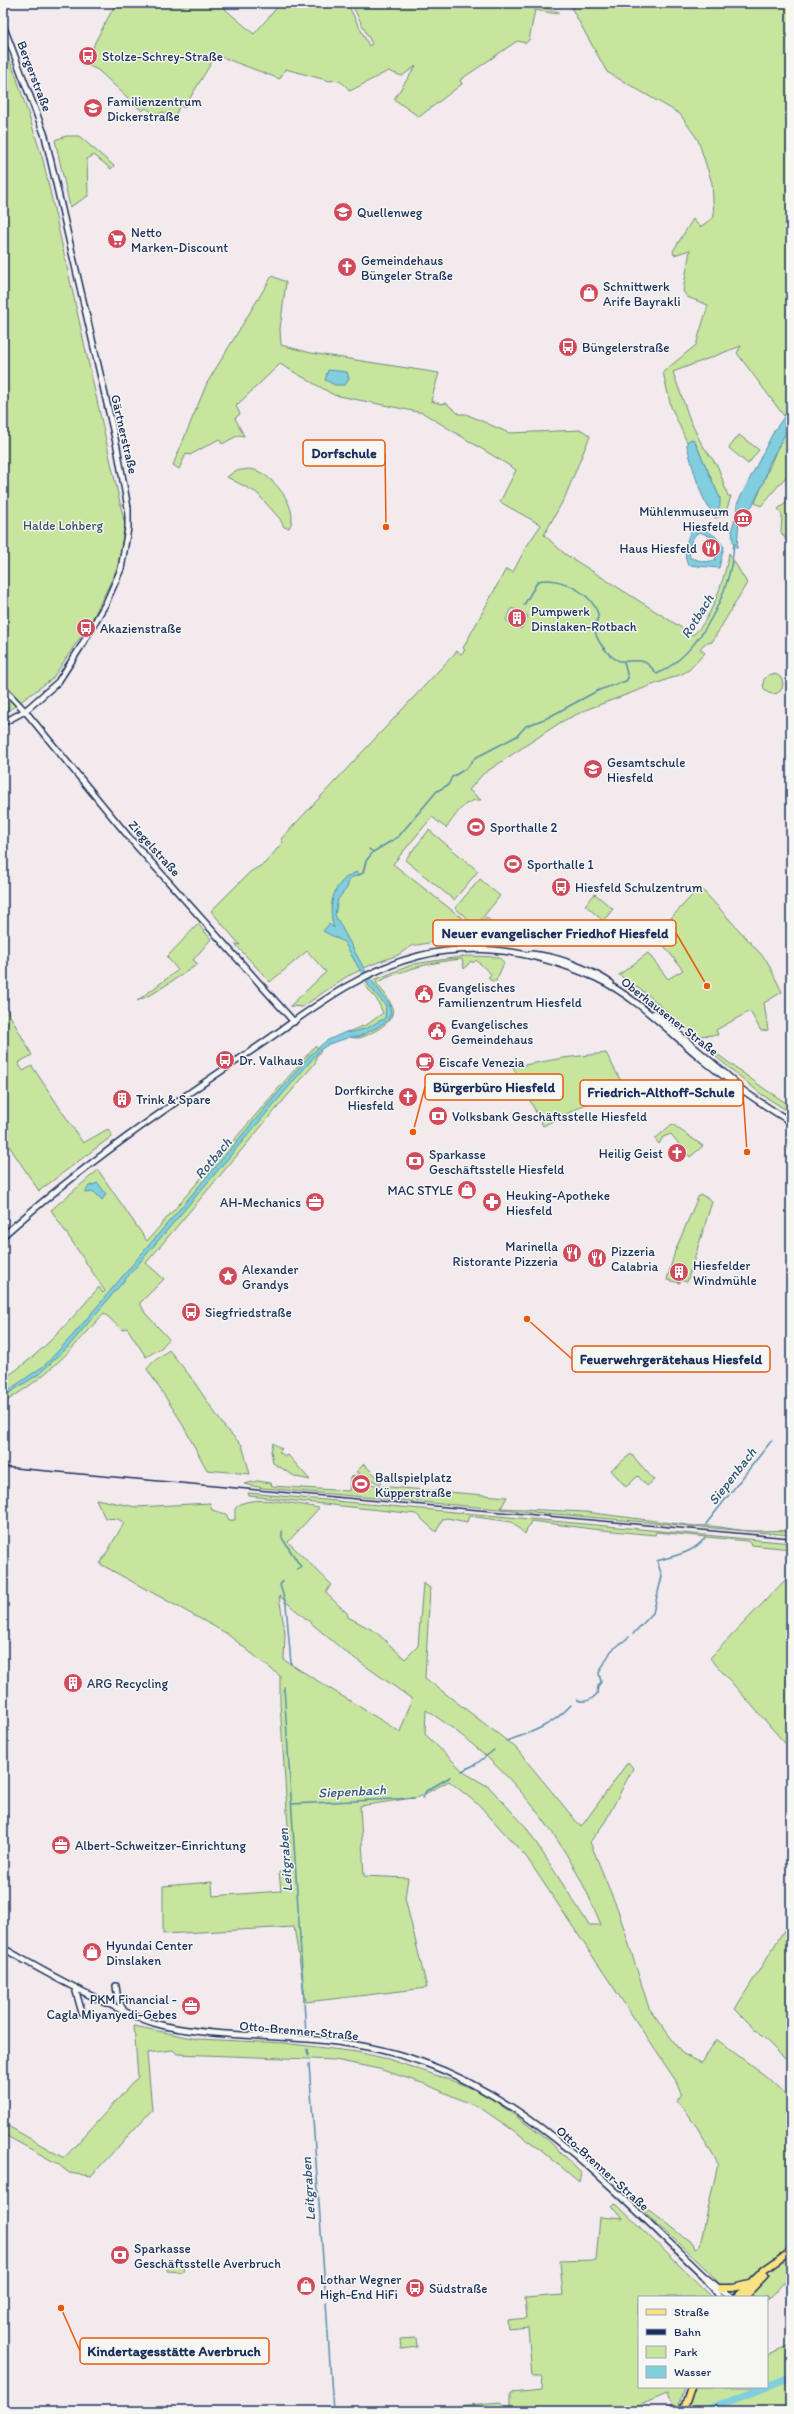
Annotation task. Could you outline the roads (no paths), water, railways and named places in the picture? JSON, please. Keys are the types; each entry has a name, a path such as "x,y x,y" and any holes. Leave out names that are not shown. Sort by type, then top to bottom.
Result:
{"main road":[{"name":"Bergerstraße","path":"3,25 45,136"},
{"name":"Gärtnerstraße","path":"3,724 25,711 58,682 106,603 121,569 128,528 125,488 120,461 45,136"},
{"name":"Ziegelstraße","path":"3,688 25,711 133,842 294,1022"},
{"name":"Oberhausener Straße","path":"3,1236 60,1186 112,1146 358,980 373,972 420,956 444,951 486,949 526,954 584,974 615,989 653,1016 722,1076 791,1122"},
{"name":"Otto-Brenner-Straße","path":"3,1948 75,1988 125,2012 163,2026 186,2030 309,2039 357,2045 421,2062 457,2076 504,2101 550,2134 704,2276 721,2288 729,2296"},
{"path":"116,1986 118,2000 125,2012"},
{"path":"75,1988 82,2013"},
{"path":"738,2296 749,2284 791,2251"},
{"path":"745,2296 777,2262"},
{"name":"Otto-Brenner-Straße","path":"704,2276 719,2296"},
{"path":"721,2288 733,2288 749,2284"},
{"path":"684,2406 688,2388"},
{"path":"684,2406 691,2388"}],"water":[{"path":"328,370 347,372 349,379 345,385 335,385 325,380"},
{"path":"791,407 791,423 769,464 763,484 752,506 742,514 739,519 737,548 733,542 732,528 737,513 737,504 774,431"},
{"path":"691,439 694,440 720,498 720,506 715,514 705,502 701,493 687,446 687,442"},
{"path":"697,525 715,536 724,547 719,568 688,565 685,555 686,544 693,528","holes":["700,532 713,538 720,546 715,560 706,562 690,558 689,551 694,536"]},
{"path":"357,872 359,875 350,878 347,888 338,899 335,915 368,976 389,1003 391,1013 388,1020 358,1037 350,1037 329,1044 320,1050 67,1348 39,1374 3,1397 3,1394 45,1365 73,1335 309,1056 326,1041 348,1031 349,1033 367,1028 385,1018 386,1006 369,986 344,942 323,931 329,924 334,928 331,911 337,887 342,881"},
{"path":"98,1183 106,1194 102,1200 94,1192 85,1193 89,1186"}],"waterway":[{"name":"Rotbach","path":"524,605 538,581 555,581 573,587 589,599 594,606 598,614 595,632 602,646 610,655 621,661 644,662 657,674 673,664 688,651 700,636 711,618 727,581 732,562 734,543"},
{"path":"359,875 363,873 366,861 373,852 398,837 437,791 448,785 452,777 467,768 475,758 517,736 526,726 547,718 599,690 626,681 628,678 624,662"},
{"name":"Rotbach","path":"369,849 373,852"},
{"name":"Siepenbach","path":"706,1524 772,1440"},
{"name":"Leitgraben","path":"282,1531 282,1538 301,1567 297,1569"},
{"name":"Siepenbach","path":"633,1634 653,1613 662,1576 657,1561 689,1551 695,1548 705,1538"},
{"name":"Leitgraben","path":"283,1581 280,1585 286,1604 291,1664"},
{"name":"Siepenbach","path":"577,1700 588,1700 597,1694 598,1686 601,1682 599,1673 611,1651 629,1637"},
{"name":"Leitgraben","path":"284,1687 306,2033"},
{"name":"Siepenbach","path":"506,1741 541,1728 557,1718 571,1705"},
{"name":"Siepenbach","path":"462,1771 476,1764 494,1750"},
{"name":"Siepenbach","path":"423,1798 426,1791 450,1777"},
{"name":"Siepenbach","path":"292,1804 414,1798"},
{"name":"Leitgraben","path":"307,2049 308,2056"},
{"name":"Leitgraben","path":"309,2064 325,2288"},
{"name":"Leitgraben","path":"326,2302 333,2411"},
{"path":"768,2387 791,2377"},
{"path":"704,2411 763,2388"}],"railway":[{"path":"3,1467 791,1538"}],"place":[{"name":"Stolze-Schrey-Straße","path":"88,56"},
{"name":"Familienzentrum Dickerstraße","path":"93,108"},
{"name":"Quellenweg","path":"343,212"},
{"name":"Netto Marken-Discount","path":"117,239"},
{"name":"Gemeindehaus Büngeler Straße","path":"347,267"},
{"name":"Schnittwerk Arife Bayrakli","path":"589,293"},
{"name":"Büngelerstraße","path":"568,347"},
{"name":"Mühlenmuseum Hiesfeld","path":"743,518"},
{"name":"Dorfschule","path":"386,527"},
{"name":"Haus Hiesfeld","path":"711,548"},
{"name":"Pumpwerk Dinslaken-Rotbach","path":"517,618"},
{"name":"Akazienstraße","path":"86,628"},
{"name":"Gesamtschule Hiesfeld","path":"593,769"},
{"name":"Sporthalle 2","path":"476,827"},
{"name":"Sporthalle 1","path":"513,864"},
{"name":"Hiesfeld Schulzentrum","path":"561,887"},
{"name":"Neuer evangelischer Friedhof Hiesfeld","path":"707,986"},
{"name":"Evangelisches Familienzentrum Hiesfeld","path":"424,994"},
{"name":"Evangelisches Gemeindehaus","path":"437,1031"},
{"name":"Dr. Valhaus","path":"225,1060"},
{"name":"Eiscafe Venezia","path":"425,1062"},
{"name":"Dorfkirche Hiesfeld","path":"408,1097"},
{"name":"Trink & Spare","path":"122,1099"},
{"name":"Volksbank Geschäftsstelle Hiesfeld","path":"438,1116"},
{"name":"Bürgerbüro Hiesfeld","path":"413,1132"},
{"name":"Friedrich-Althoff-Schule","path":"747,1152"},
{"name":"Heilig Geist","path":"677,1153"},
{"name":"Sparkasse Geschäftsstelle Hiesfeld","path":"415,1161"},
{"name":"MAC STYLE","path":"467,1190"},
{"name":"AH-Mechanics","path":"315,1202"},
{"name":"Heuking-Apotheke Hiesfeld","path":"492,1202"},
{"name":"Marinella Ristorante Pizzeria","path":"572,1253"},
{"name":"Pizzeria Calabria","path":"597,1258"},
{"name":"Hiesfelder Windmühle","path":"679,1272"},
{"name":"Alexander Grandys","path":"228,1276"},
{"name":"Siegfriedstraße","path":"191,1312"},
{"name":"Feuerwehrgerätehaus Hiesfeld","path":"527,1319"},
{"name":"Ballspielplatz Küpperstraße","path":"361,1484"},
{"name":"ARG Recycling","path":"73,1683"},
{"name":"Albert-Schweitzer-Einrichtung","path":"61,1845"},
{"name":"Hyundai Center Dinslaken","path":"92,1952"},
{"name":"PKM Financial - Cagla Miyanyedi-Gebes","path":"191,2006"},
{"name":"Sparkasse Geschäftsstelle Averbruch","path":"120,2255"},
{"name":"Lothar Wegner High-End HiFi","path":"306,2286"},
{"name":"Südstraße","path":"415,2288"},
{"name":"Kindertagesstätte Averbruch","path":"61,2308"}],"park label":[{"name":"Halde Lohberg","path":"63,525"}]}
